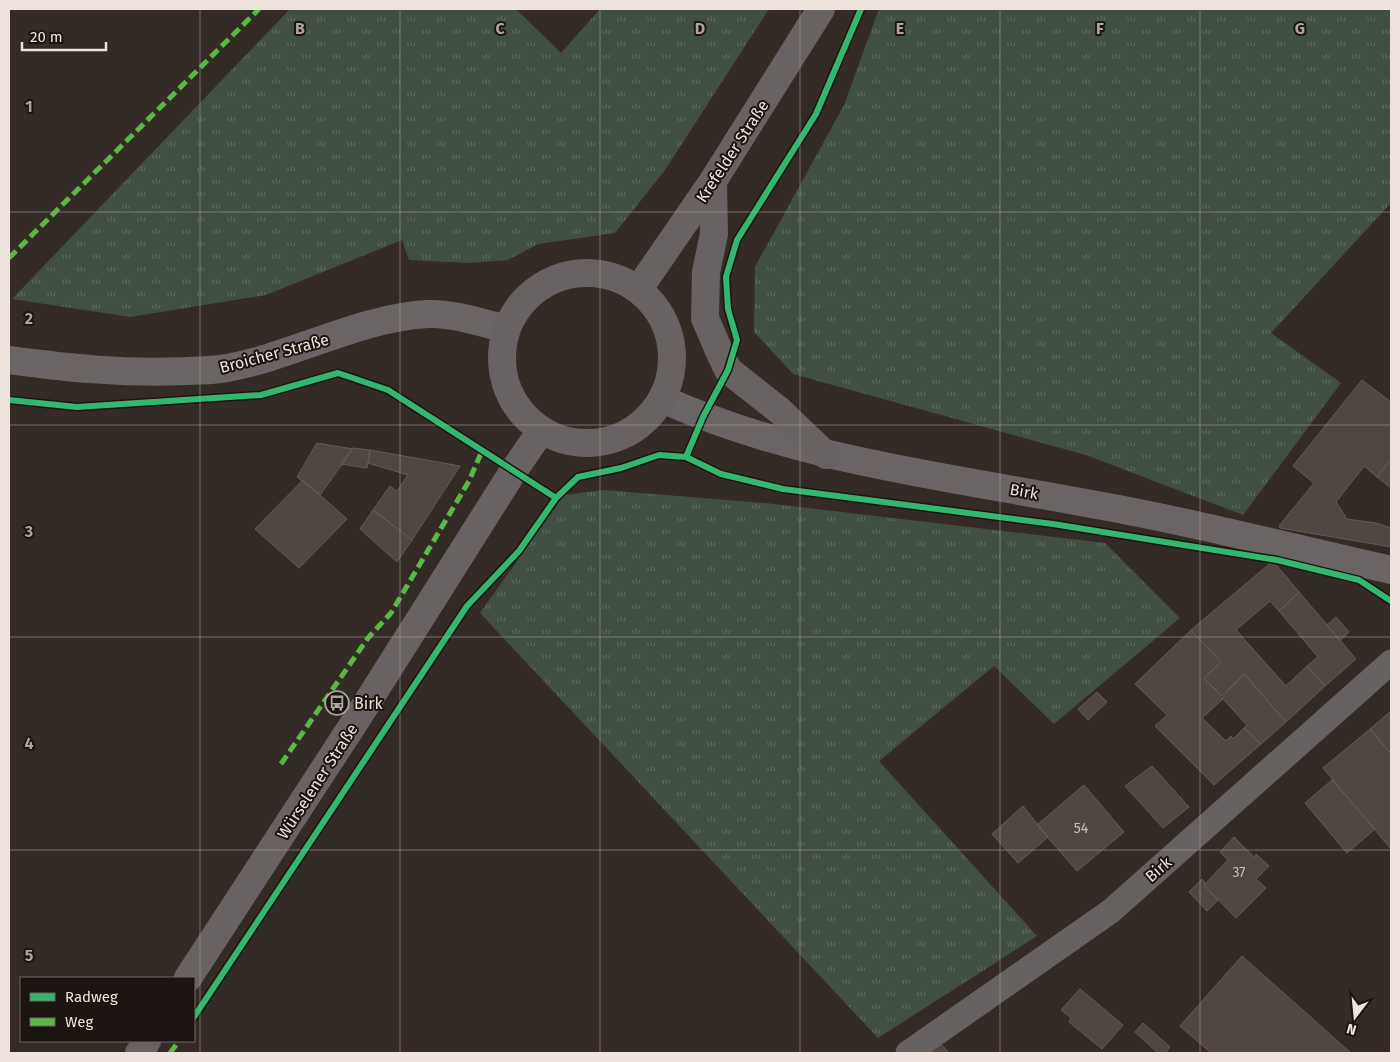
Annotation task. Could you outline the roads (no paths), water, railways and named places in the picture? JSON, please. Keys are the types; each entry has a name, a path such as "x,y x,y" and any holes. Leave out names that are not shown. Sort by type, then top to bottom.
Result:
{"main road":[{"name":"Krefelder Straße","path":"638,290 713,182 821,9"},
{"path":"713,182 714,234 706,272 705,318 728,370 780,411 826,455"},
{"path":"588,273 614,277 638,290 655,307 667,328 672,352 670,376 662,399 645,420 622,436 595,443 567,442 541,431 524,416 510,397 503,375 501,352 506,329 519,306 538,288 562,276 588,273"},
{"name":"Broicher Straße","path":"9,360 127,373 227,368 307,346 379,323 429,314 473,321 506,329"},
{"name":"Birk","path":"662,399 711,420 763,438 826,455 1104,506 1391,570"},
{"name":"Würselener Straße","path":"189,977 358,717 514,470 541,431"},
{"path":"139,1053 146,1042"}],"street":[{"name":"Birk","path":"908,1053 1111,910 1391,662"}],"place":[{"name":"Birk","path":"337,703"}]}
